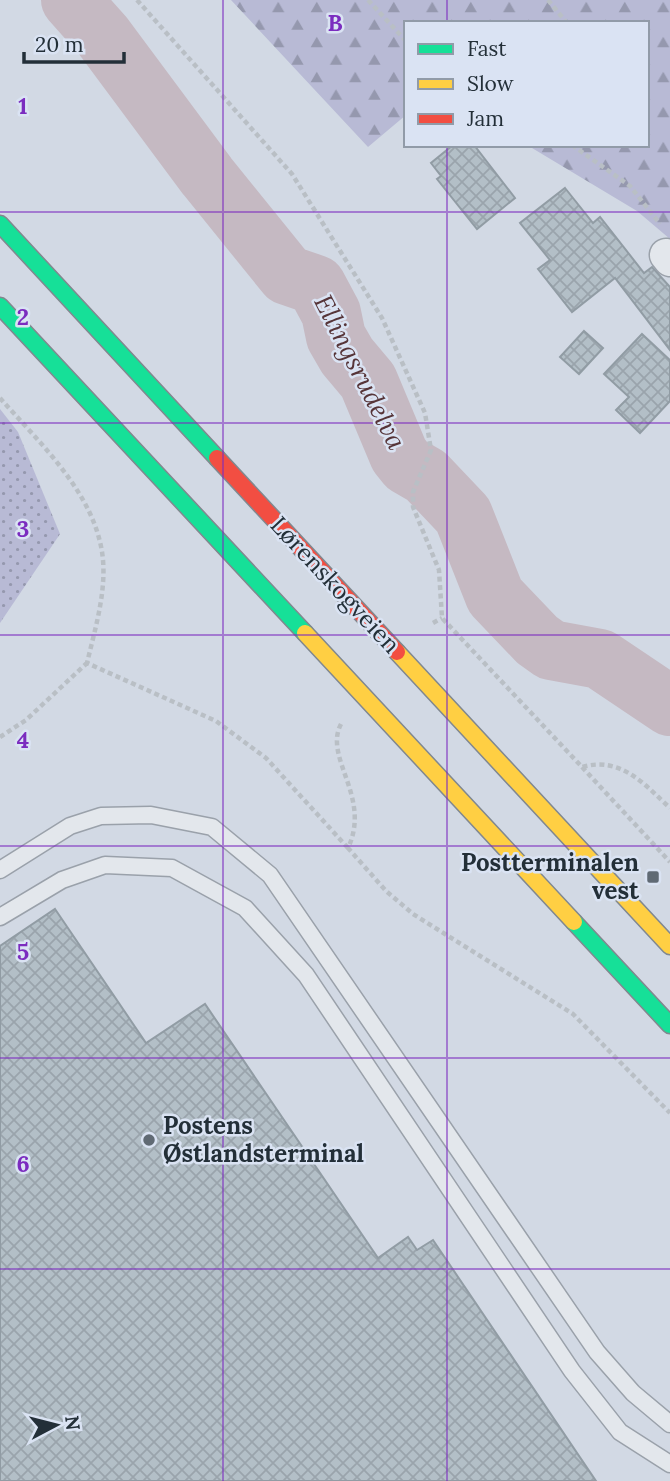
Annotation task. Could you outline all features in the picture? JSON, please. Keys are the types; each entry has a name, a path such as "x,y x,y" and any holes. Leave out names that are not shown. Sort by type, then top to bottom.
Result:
{"highway":[{"name":"Lørenskogveien","path":"0,224 670,946"},
{"path":"0,306 670,1025"}],"lane":[{"path":"0,870 70,826 101,816 151,814 212,827 270,875 597,1352 634,1393 670,1424"},
{"path":"0,917 62,880 105,865 172,867 245,908 306,975 572,1371 620,1433 670,1464"}],"path":[{"path":"137,0 292,174 322,216 393,338 425,413 431,450 416,480 414,507 439,570 442,618 582,767 669,865"},
{"path":"368,0 404,39"},
{"path":"548,0 565,21"},
{"path":"575,147 630,186 663,228 668,258"},
{"path":"0,398 75,488 100,541 102,592 87,663 26,720 0,737"},
{"path":"433,623 442,618"},
{"path":"87,663 216,721 266,758 386,891 414,914 573,1014 670,1113"},
{"path":"345,717 338,729 337,743 357,822 348,848"},
{"path":"582,767 613,764 637,779 670,808"}],"green space":[{"path":"231,0 670,0 670,239 637,211 530,147 649,147 649,21 404,21 404,117 368,147"},
{"path":"0,409 18,432 60,534 0,623"}],"building":[{"path":"451,147 476,147 515,198 477,229 437,179 441,176 431,163"},
{"path":"565,188 593,223 600,217 644,273 652,267 670,287 670,350 615,278 572,312 538,269 550,260 520,223"},
{"path":"584,331 603,348 579,374 560,357"},
{"path":"642,334 670,360 670,401 640,433 616,410 629,397 604,374"},
{"name":"Postens Østlandsterminal","path":"55,909 146,1043 205,1004 378,1258 408,1237 417,1250 433,1240 596,1481 0,1481 0,946"}],"waterway":[{"name":"Ellingsrudelva","path":"71,0 103,36 207,176 287,275 316,285 331,313 336,337 347,356 368,381 399,455 407,465 426,476 463,515 495,596 537,640 551,650 600,659 670,706"}],"traffic: fast":[{"path":"0,224 217,458"},
{"path":"0,306 305,633"},
{"path":"574,922 670,1025"}],"traffic: slow":[{"path":"305,633 574,922"},
{"path":"397,652 670,946"}],"traffic: jam":[{"path":"217,458 397,652"}],"place":[{"name":"Postterminalen vest","path":"653,877"},
{"name":"Postens Østlandsterminal","path":"149,1140"}]}
